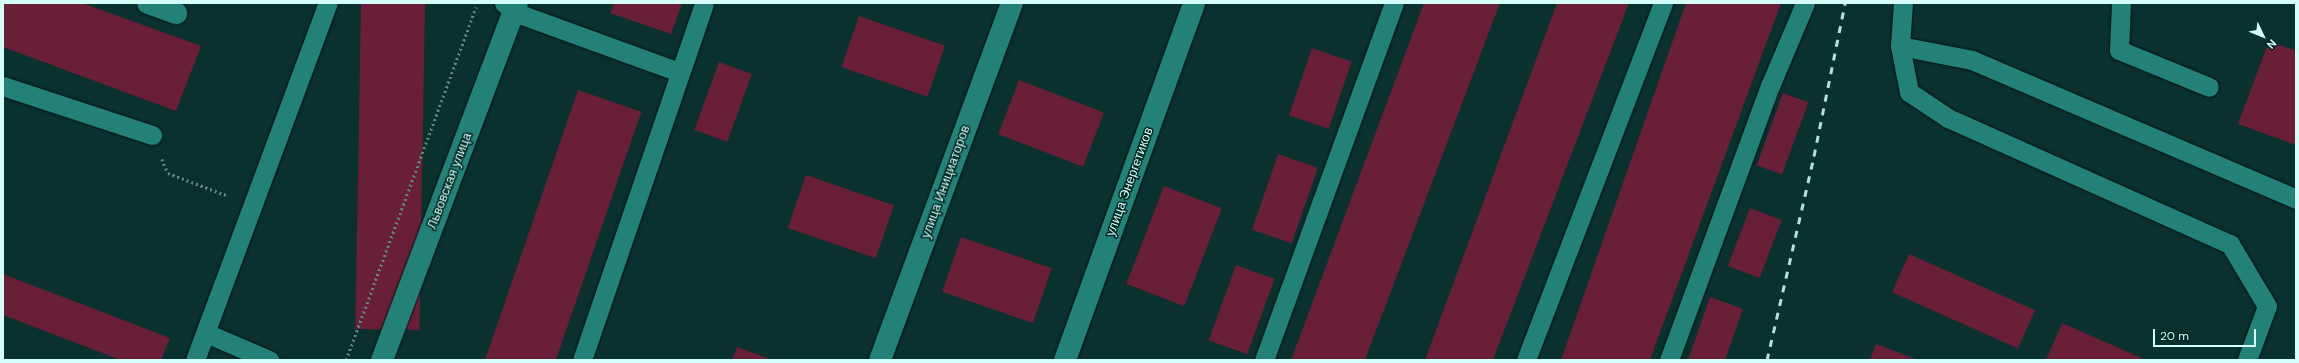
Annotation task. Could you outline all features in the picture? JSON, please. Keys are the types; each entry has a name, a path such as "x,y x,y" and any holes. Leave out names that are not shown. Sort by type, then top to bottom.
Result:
{"street":[{"path":"148,3 176,13"},
{"name":"улица Инициаторов","path":"880,360 1012,3"},
{"name":"улица Энергетиков","path":"1065,360 1194,3"},
{"name":"Львовская улица","path":"382,360 512,6"}],"lane":[{"path":"195,360 328,3"},
{"path":"582,360 679,72 704,3"},
{"path":"1264,360 1394,3"},
{"path":"1526,360 1663,3"},
{"path":"1669,360 1770,86 1805,3"},
{"path":"1903,3 1900,46 1908,92 1948,118 2230,244 2267,306 2247,360"},
{"path":"2121,3 2119,50 2208,87"},
{"path":"512,6 679,72"},
{"path":"1900,46 1972,60 2296,199"},
{"path":"3,86 152,135"},
{"path":"206,333 269,360"}],"path":[{"path":"346,360 477,3"},
{"path":"152,135 168,173 253,205"}],"building":[{"path":"3,3 82,3 201,46 176,111 3,47"},
{"path":"361,3 425,4 419,330 355,329"},
{"path":"614,3 682,3 671,34 610,13"},
{"path":"1424,3 1500,3 1365,360 1291,360"},
{"path":"1557,3 1629,3 1493,360 1425,360"},
{"path":"1686,3 1781,3 1650,360 1561,360"},
{"path":"859,16 945,46 927,97 841,67"},
{"path":"2269,41 2296,51 2296,145 2238,124"},
{"path":"1312,48 1352,62 1329,129 1289,115"},
{"path":"719,62 752,74 727,142 694,130"},
{"path":"1019,80 1104,113 1083,167 998,134"},
{"path":"578,90 641,112 556,360 485,360"},
{"path":"1783,93 1808,102 1782,175 1757,165"},
{"path":"1278,154 1318,168 1292,243 1252,230"},
{"path":"806,175 894,205 876,258 788,228"},
{"path":"1164,186 1222,208 1184,306 1126,284"},
{"path":"1750,208 1782,220 1760,278 1728,266"},
{"path":"961,237 1052,268 1033,323 942,292"},
{"path":"1909,254 2035,310 2018,348 1892,292"},
{"path":"1236,265 1275,279 1247,354 1209,340"},
{"path":"3,274 170,338 161,360 121,360 3,315"},
{"path":"1710,297 1743,309 1725,360 1688,360"},
{"path":"2062,323 2146,360 2046,360"},
{"path":"1876,344 1918,360 1870,360"},
{"path":"737,347 773,360 732,360"}],"railway":[{"path":"1767,360 1814,156 1845,3"}]}
